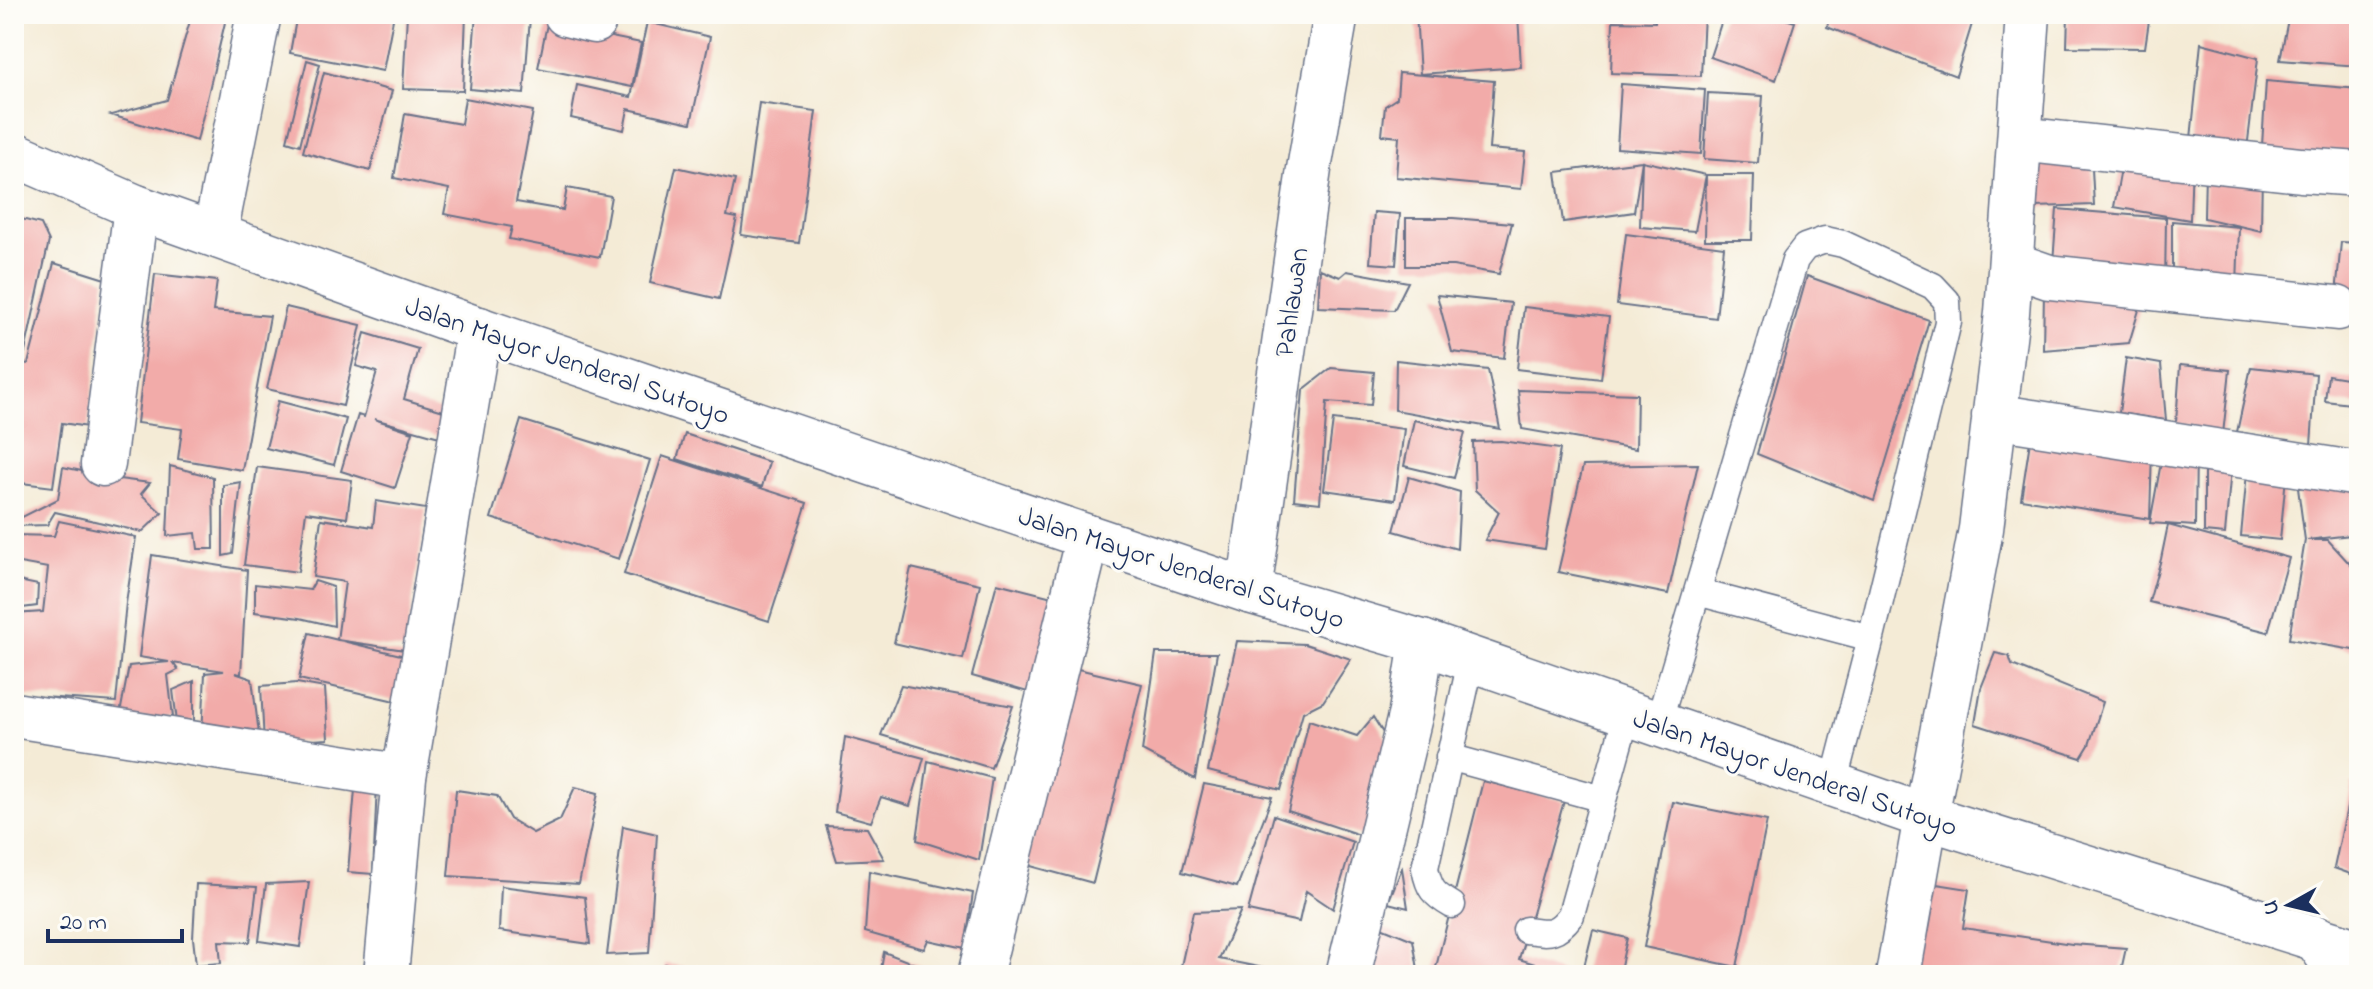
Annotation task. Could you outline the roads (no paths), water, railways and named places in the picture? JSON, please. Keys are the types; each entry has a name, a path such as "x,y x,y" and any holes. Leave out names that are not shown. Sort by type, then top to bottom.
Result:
{"street":[{"path":"215,234 259,14"},
{"name":"Pahlawan","path":"1249,591 1309,169 1336,14"},
{"path":"1898,975 1981,529 2011,264 2028,14"},
{"path":"2020,139 2359,174"},
{"name":"Jalan Mayor Jenderal Sutoyo","path":"14,154 136,207 479,329 1088,537 1249,591 1422,642 1926,817 2359,952"},
{"path":"103,464 136,207"},
{"path":"2011,264 2049,277 2337,308"},
{"path":"386,975 404,777 479,329"},
{"path":"1994,416 2359,474"},
{"path":"980,975 1088,537"},
{"path":"1348,975 1411,712 1422,642"},
{"path":"14,715 404,777"},
{"path":"2315,937 2341,975"}],"lane":[{"path":"1526,930 1548,933 1561,927 1571,915 1603,799 1642,719 1697,592 1795,260 1805,247 1825,240 1843,244 1933,286 1947,301 1948,312 1833,785"},
{"path":"1697,592 1871,638"},
{"path":"1452,905 1429,887 1425,868 1471,661"},
{"path":"1449,757 1603,799"}]}
